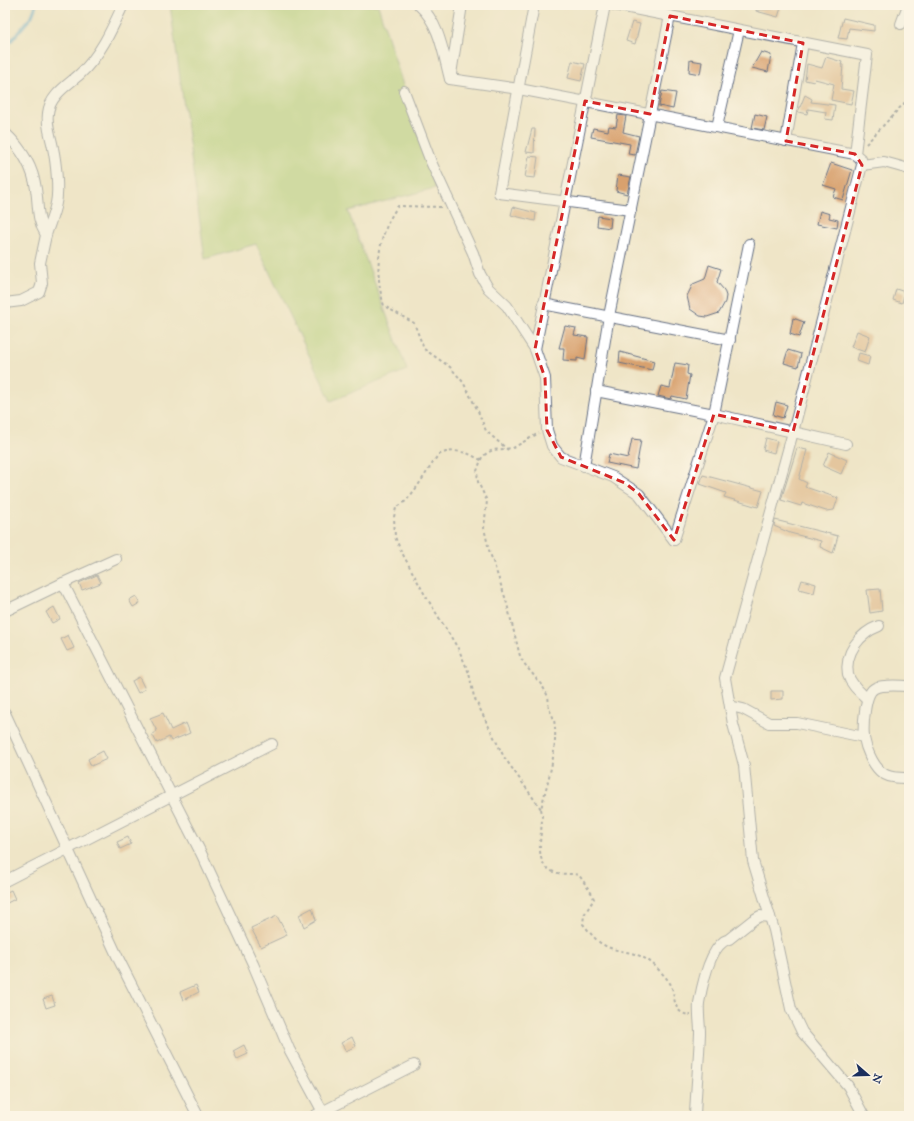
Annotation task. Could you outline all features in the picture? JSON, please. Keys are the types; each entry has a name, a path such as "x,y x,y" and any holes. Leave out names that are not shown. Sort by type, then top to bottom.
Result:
{"street":[{"path":"5,302 21,301 39,292 42,283 40,263 46,235 56,202 53,149 48,133 48,112 55,98 66,85 80,74 95,57 109,34 123,5"},
{"path":"419,5 425,10 437,29 450,79"},
{"path":"450,79 462,5"},
{"path":"534,5 499,193 631,210"},
{"path":"535,348 605,5"},
{"path":"614,5 867,55 855,154"},
{"path":"901,24 908,5"},
{"path":"584,466 609,316 670,16"},
{"path":"717,127 739,30"},
{"path":"786,141 803,43"},
{"path":"450,79 519,89 717,127 855,154 861,159 862,165 793,432 725,678 744,766 753,861 774,930 791,1010 802,1032 848,1086 864,1116"},
{"path":"404,91 431,162 473,253 480,274 488,288 507,306 535,348 545,378 547,430 552,446 561,457 613,477 639,494 674,540 714,414 749,244"},
{"path":"5,133 23,152 30,168 36,188 37,214 46,235"},
{"path":"862,165 884,162 909,169"},
{"path":"543,304 730,340"},
{"path":"596,391 714,414 846,444"},
{"path":"5,611 21,602 116,559"},
{"path":"63,583 202,853 320,1115 414,1065"},
{"path":"867,699 855,687 848,674 849,656 857,640 871,628 879,626"},
{"path":"909,686 874,688 867,699 864,737 873,762 880,772 890,777 909,778"},
{"path":"730,706 743,709 770,722 797,723 864,737"},
{"path":"5,712 119,960 198,1116"},
{"path":"5,881 272,744"},
{"path":"695,1116 700,1033 699,1016 701,998 709,964 715,950 724,940 729,939 760,916 770,917"}],"path":[{"path":"855,154 909,98"},
{"path":"453,208 398,206 391,216 378,252 379,290 384,306 414,323 424,349 450,367 462,382 478,411 486,431 508,450"},
{"path":"548,435 537,433 524,443 508,450 493,450 482,457 478,471 478,482 486,501 484,528 489,550 504,594 520,656 524,664 542,687 548,698 549,708 554,718 555,728 552,762 541,809 543,826 540,849 544,865 556,873 569,872 579,875 594,899 584,915 583,924 587,929 604,945 644,957 670,984 674,1003 681,1012 687,1015 699,1016"},
{"path":"482,460 467,453 456,451 438,455 406,501 396,508 394,517 395,537 425,595 459,650 469,673 474,697 504,757 541,809"}],"highlighted area":[{"path":"670,16 803,43 786,141 855,154 862,165 793,432 714,414 674,540 639,494 625,483 561,457 547,430 545,378 535,349 585,101 650,114"}],"green space":[{"path":"170,5 378,5 435,188 348,211 407,370 331,401 256,244 205,259"}],"building":[{"path":"781,8 778,17 756,11 756,10"},
{"path":"843,18 874,25 874,31 849,28 847,39 838,38"},
{"path":"632,22 640,24 635,44 626,41"},
{"path":"761,52 771,55 768,72 752,68"},
{"path":"826,57 842,62 841,89 854,91 851,104 831,100 834,84 815,79 814,82 805,80 807,64 822,68"},
{"path":"690,60 702,62 700,74 689,72"},
{"path":"572,61 585,64 581,81 568,78"},
{"path":"662,91 676,93 673,109 659,106"},
{"path":"805,95 812,99 811,102 835,105 833,120 825,119 826,112 808,109 807,114 798,112"},
{"path":"755,114 767,117 764,130 752,128"},
{"path":"618,115 626,116 623,132 639,136 635,155 628,154 630,144 591,137 593,128 608,131 609,126 616,127"},
{"path":"532,129 535,129 534,153 526,152"},
{"path":"529,156 538,157 535,178 525,177"},
{"path":"831,163 852,170 843,200 833,197 836,189 823,185"},
{"path":"618,175 631,177 627,194 616,191"},
{"path":"513,207 536,213 535,221 511,215"},
{"path":"820,211 830,214 829,218 838,220 837,228 817,224"},
{"path":"598,216 611,218 610,228 597,226"},
{"path":"709,265 721,269 717,282 724,290 726,296 725,302 719,313 707,317 700,316 690,309 687,296 693,284 705,279"},
{"path":"896,289 905,292 902,303 893,300"},
{"path":"793,318 804,322 799,337 790,334"},
{"path":"565,326 576,328 574,335 588,337 585,360 577,358 577,361 563,360 564,348 559,348"},
{"path":"857,331 870,336 865,352 851,347"},
{"path":"788,350 801,354 798,367 784,363"},
{"path":"620,352 654,361 652,370 619,363"},
{"path":"859,353 870,356 868,365 857,361"},
{"path":"675,363 688,365 687,374 690,375 686,399 672,396 671,399 658,396 661,386 670,388"},
{"path":"776,402 787,405 783,418 773,415"},
{"path":"766,438 777,441 774,453 763,450"},
{"path":"632,439 641,440 636,469 607,463 609,454 628,458"},
{"path":"797,448 807,450 799,479 807,483 805,487 838,498 834,510 826,511 802,503 801,506 781,500"},
{"path":"829,452 847,460 841,474 823,466"},
{"path":"703,475 763,491 758,507 724,497 726,493 700,484"},
{"path":"775,520 838,536 833,553 820,547 821,541 790,533 774,526"},
{"path":"97,575 101,583 82,590 79,583"},
{"path":"802,580 816,584 814,593 799,589"},
{"path":"880,589 882,611 870,613 867,590"},
{"path":"136,596 140,603 133,607 129,600"},
{"path":"54,607 60,619 52,623 46,612"},
{"path":"68,635 74,648 67,651 61,639"},
{"path":"139,677 145,689 138,693 132,681"},
{"path":"771,691 783,691 783,699 771,700"},
{"path":"163,713 171,730 186,723 190,733 171,741 169,737 157,743 152,734 157,731 150,718"},
{"path":"103,751 107,759 91,766 88,759"},
{"path":"128,837 131,844 120,849 117,842"},
{"path":"11,890 15,899 5,904 5,893"},
{"path":"312,908 316,920 304,927 299,915"},
{"path":"277,916 287,935 261,947 251,928"},
{"path":"196,985 199,992 183,1000 180,992"},
{"path":"52,996 55,1005 46,1008 43,999"},
{"path":"352,1037 356,1046 346,1051 341,1043"},
{"path":"244,1045 248,1054 237,1059 233,1051"}],"waterway":[{"path":"5,48 32,16 36,5"}]}
